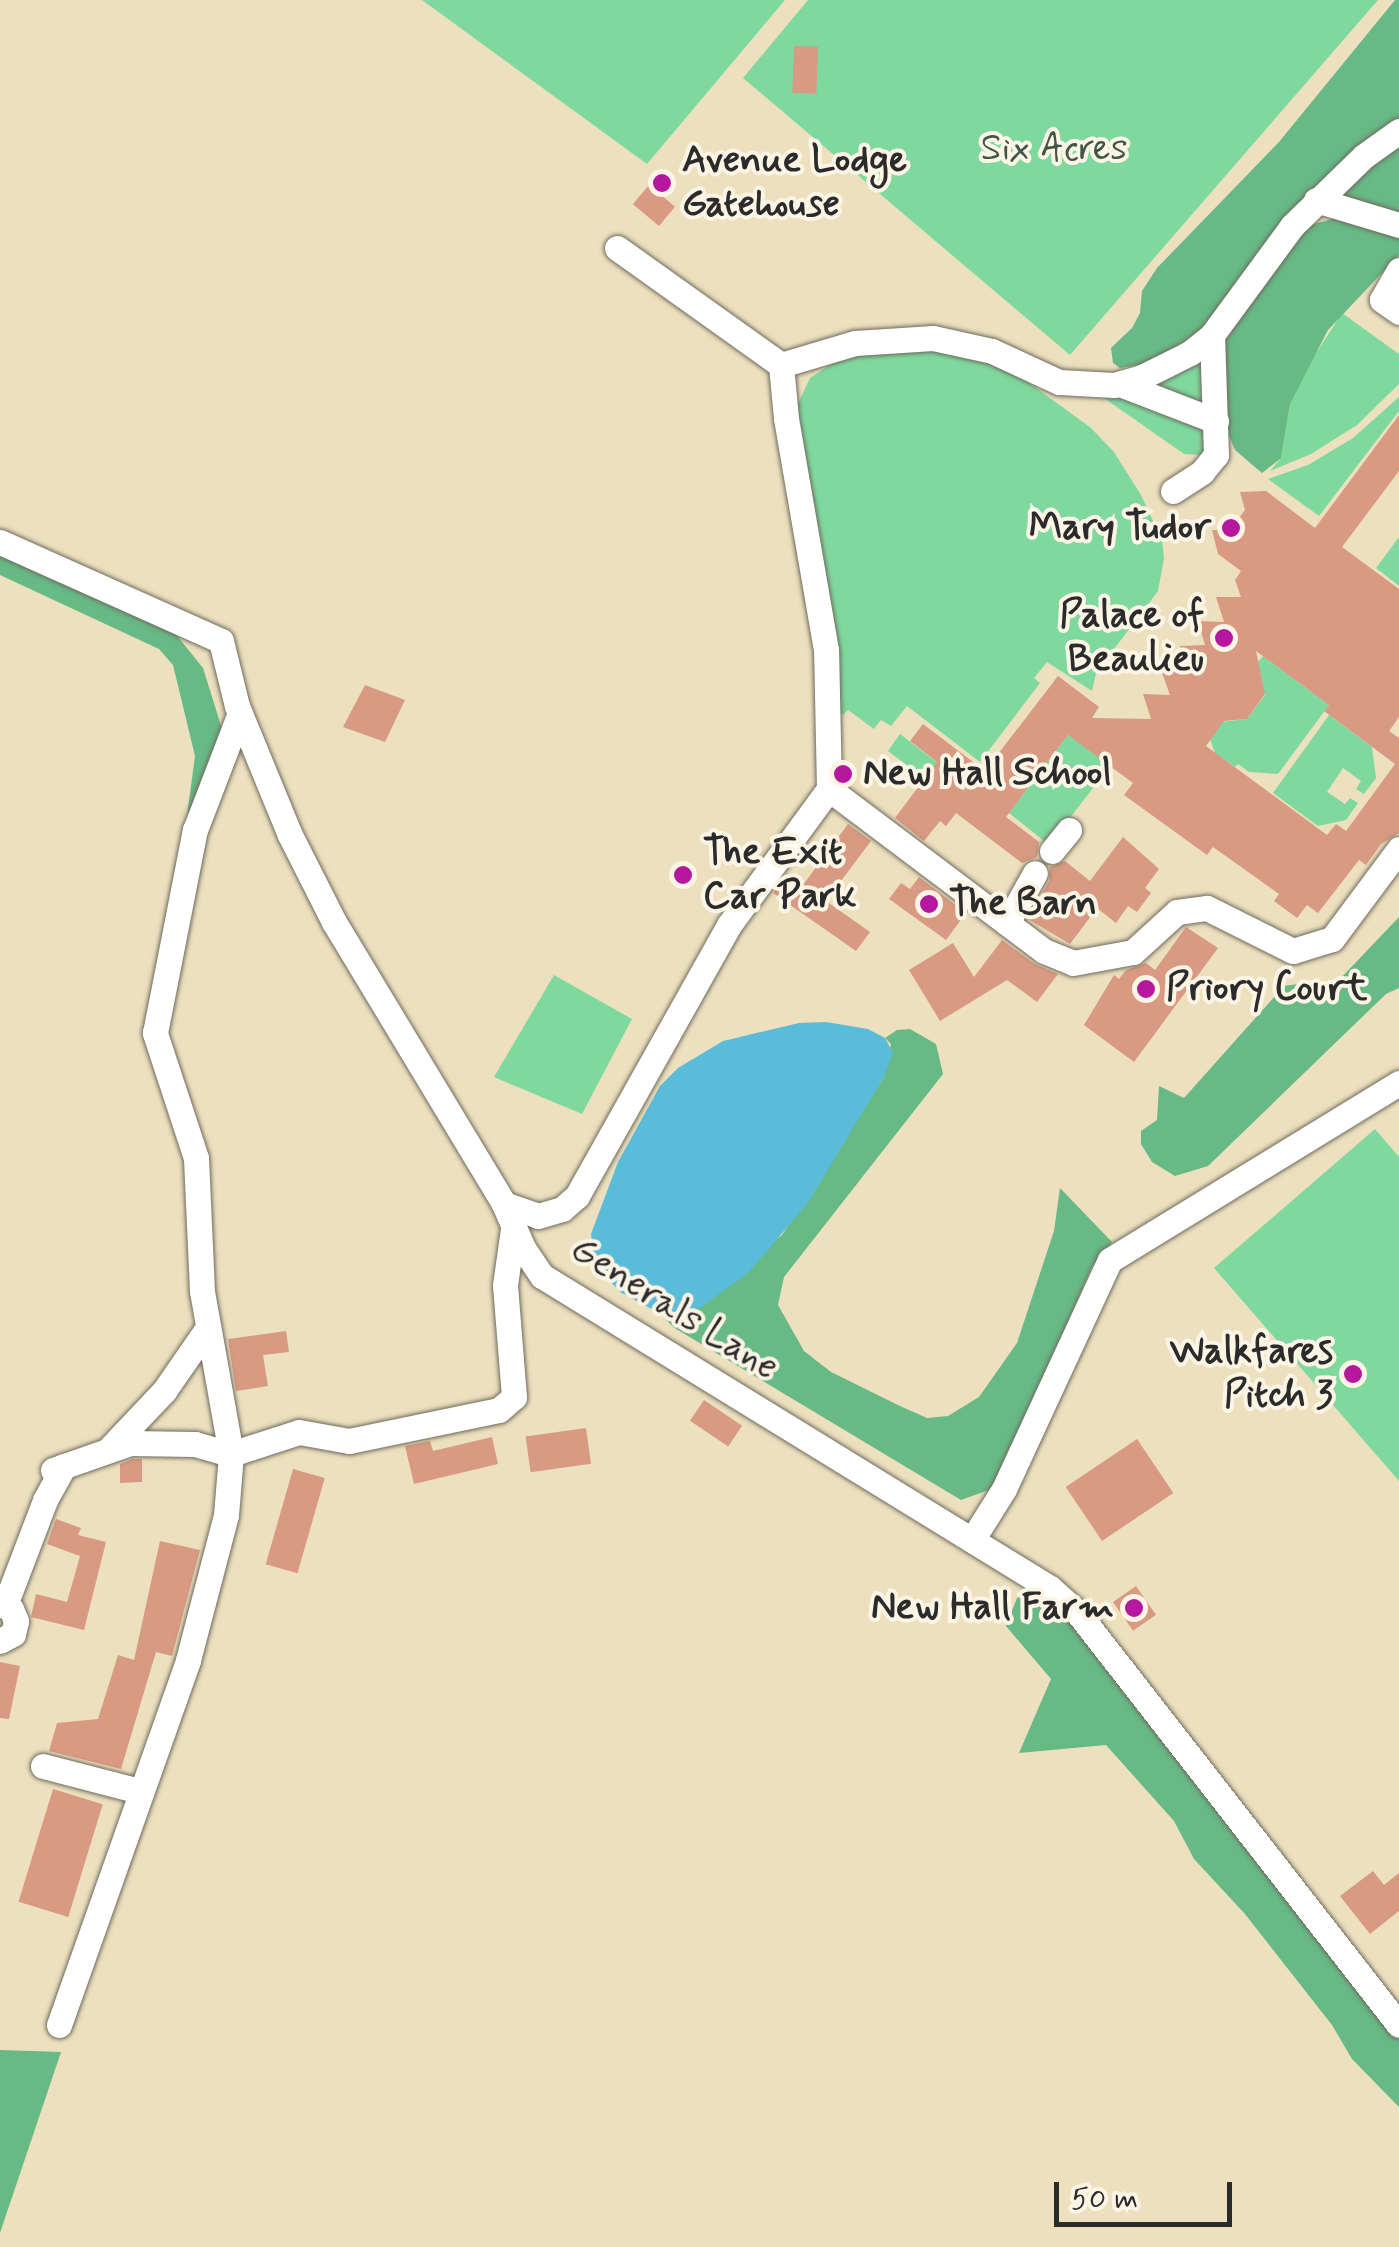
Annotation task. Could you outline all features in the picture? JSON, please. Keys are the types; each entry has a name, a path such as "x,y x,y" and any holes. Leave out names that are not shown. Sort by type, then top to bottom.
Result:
{"street":[{"path":"1120,384 1164,368 1212,335 1278,243 1316,200 1364,156 1399,131"},
{"path":"1316,200 1399,225"},
{"path":"0,1641 16,1628 15,1614 2,1604 58,1468 110,1448 166,1442 230,1454 298,1432 348,1441 499,1410 514,1397 505,1285 509,1214 538,1216 562,1209 577,1196 729,925 830,789 826,650 786,418 781,365 617,248"},
{"path":"1399,270 1382,300 1399,312"},
{"path":"1172,490 1202,472 1216,455 1212,335"},
{"path":"781,365 855,343 933,338 992,351 1059,382 1120,384 1216,421"},
{"name":"Generals Lane","path":"0,542 220,641 264,778 334,922 509,1214 522,1248 542,1276 1027,1570 1078,1613 1399,2025"},
{"path":"59,2024 188,1660 226,1515 230,1454 208,1329 196,1158 155,1033 195,830 240,713"},
{"path":"830,789 1044,951 1074,963 1133,952 1177,912 1206,908 1292,951 1332,940 1399,849"},
{"path":"1052,851 1069,830"},
{"path":"1008,923 1035,873"},
{"path":"972,1540 1004,1489 1110,1260 1399,1083"},
{"path":"110,1448 164,1391 208,1329"},
{"path":"164,1391 166,1442"},
{"path":"44,1766 140,1790"}],"green space":[{"path":"422,0 785,0 647,164"},
{"name":"Six Acres","path":"808,0 1378,0 1070,355 743,78"},
{"path":"1395,0 1399,0 1399,120 1204,328 1153,362 1120,368 1113,363 1111,348 1132,328 1140,313 1142,291 1157,268 1279,142"},
{"path":"1399,139 1399,215 1344,198 1340,192"},
{"path":"1336,218 1379,226 1399,238 1399,255 1328,330 1290,404 1281,458 1262,473 1235,450 1224,424 1223,342 1296,238 1314,224"},
{"path":"1342,313 1399,354 1399,384 1357,425 1311,454 1270,471 1281,458 1290,404 1300,378"},
{"path":"939,350 981,358 1024,379 1091,428 1114,452 1141,495 1162,540 1164,558 1158,591 1096,673 1092,691 1047,662 1034,678 1040,683 980,762 907,706 891,726 881,720 874,729 848,710 843,715 839,712 794,412 810,378 833,363 878,351"},
{"path":"1206,353 1210,413 1142,387"},
{"path":"1127,393 1210,425 1203,455 1184,454 1104,398"},
{"path":"1399,397 1399,411 1319,516 1268,479 1308,465 1353,438"},
{"path":"1399,537 1399,586 1376,568"},
{"path":"0,554 174,632 203,668 223,732 187,816 195,756 173,665 159,649 0,575"},
{"path":"1263,656 1329,705 1278,774 1249,772 1238,764 1235,767 1215,753 1210,739 1220,722 1247,719 1265,695 1258,662"},
{"path":"1329,715 1372,747 1376,778 1364,794 1356,789 1361,781 1343,768 1327,792 1345,804 1350,798 1358,803 1346,820 1318,826 1273,793"},
{"path":"900,734 960,780 937,788 888,751"},
{"path":"1078,734 1110,766 1049,845 1009,813 1068,735 1074,739"},
{"path":"1399,917 1399,988 1386,994 1208,1166 1175,1176 1152,1162 1141,1144 1141,1131 1157,1120 1159,1086 1184,1098 1284,986 1298,984 1320,1000"},
{"path":"554,975 632,1019 582,1114 494,1077"},
{"path":"910,1029 936,1044 943,1074 784,1277 778,1305 804,1351 831,1372 900,1406 927,1418 948,1416 979,1397 1017,1343 1054,1231 1060,1188 1112,1242 1092,1267 1000,1478 989,1490 961,1500 673,1327 661,1314 680,1314 782,1235 884,1077 891,1044 885,1038 897,1030"},
{"name":"Walkfares Pitch 3","path":"1375,1129 1399,1157 1399,1481 1214,1268"},
{"path":"1031,1592 1064,1612 1259,1866 1399,2028 1399,2107 1352,2059 1332,2025 1245,1914 1194,1859 1174,1821 1106,1745 1019,1753 1051,1679 1006,1626 1017,1598"},
{"path":"0,2050 61,2052 0,2233"}],"water":[{"path":"826,1022 868,1029 885,1038 893,1053 884,1077 807,1204 749,1272 700,1308 661,1314 620,1292 594,1264 591,1234 618,1162 660,1086 678,1068 723,1041 799,1023"}],"building":[{"path":"794,46 818,47 816,94 792,93"},
{"path":"649,185 675,207 659,226 633,204"},
{"path":"1399,415 1399,471 1342,547 1399,589 1399,717 1389,731 1399,738 1399,833 1381,844 1366,865 1359,860 1318,913 1307,905 1297,918 1274,901 1279,894 1213,847 1207,855 1124,795 1133,783 1068,735 1006,817 1039,842 1037,857 1022,863 956,813 946,826 940,821 924,841 895,818 937,762 910,741 923,724 985,771 1058,676 1099,707 1092,718 1151,719 1143,694 1170,695 1161,670 1188,671 1180,646 1205,645 1198,621 1224,622 1216,597 1241,597 1235,580 1241,571 1218,554 1212,530 1230,530 1245,510 1240,492 1266,491 1315,528","holes":["1256,651 1329,705 1324,711 1395,764 1346,831 1336,824 1327,835 1206,746 1224,721 1247,719 1265,694"]},
{"path":"365,685 405,700 385,742 343,727"},
{"path":"848,824 871,841 826,901 870,932 856,951 773,893 787,873 803,885"},
{"path":"1123,837 1159,869 1145,888 1151,893 1137,912 1128,906 1116,923 1097,908 1070,944 1028,919 1049,881 1050,867 1065,861 1090,881"},
{"name":"The Barn","path":"919,877 966,913 946,940 889,899 901,883 910,889"},
{"name":"Priory Court","path":"1186,927 1218,948 1134,1062 1084,1025 1114,975 1119,979 1126,970 1146,963 1155,970"},
{"path":"1002,940 1035,964 1058,974 1037,1002 1007,980 940,1021 909,970 953,943 974,977"},
{"path":"286,1331 289,1352 263,1355 268,1386 236,1391 228,1339"},
{"path":"704,1400 742,1426 728,1446 690,1421"},
{"path":"586,1428 591,1464 531,1472 526,1436"},
{"path":"492,1437 498,1464 414,1484 405,1446 430,1441 433,1451"},
{"path":"1137,1439 1173,1493 1102,1541 1066,1487"},
{"path":"142,1459 142,1482 120,1483 120,1464"},
{"path":"293,1469 325,1478 297,1573 266,1564"},
{"path":"56,1519 81,1528 78,1535 106,1542 84,1630 31,1617 36,1594 67,1602 80,1556 47,1544"},
{"path":"160,1541 200,1550 172,1656 156,1652 121,1769 49,1751 57,1723 98,1719 118,1655 134,1660"},
{"name":"New Hall Farm","path":"1136,1586 1156,1615 1133,1631 1113,1602"},
{"path":"0,1662 20,1666 9,1719 0,1718"},
{"path":"53,1789 103,1804 68,1917 19,1902"},
{"path":"1373,1871 1384,1885 1399,1873 1399,1911 1370,1934 1340,1896"}],"place":[{"name":"Avenue Lodge Gatehouse","path":"662,183"},
{"name":"Mary Tudor","path":"1231,528"},
{"name":"Palace of Beaulieu","path":"1224,638"},
{"name":"New Hall School","path":"843,774"},
{"name":"The Exit Car Park","path":"683,875"},
{"name":"The Barn","path":"929,904"},
{"name":"Priory Court","path":"1146,989"},
{"name":"Walkfares Pitch 3","path":"1353,1374"},
{"name":"New Hall Farm","path":"1134,1608"}]}
